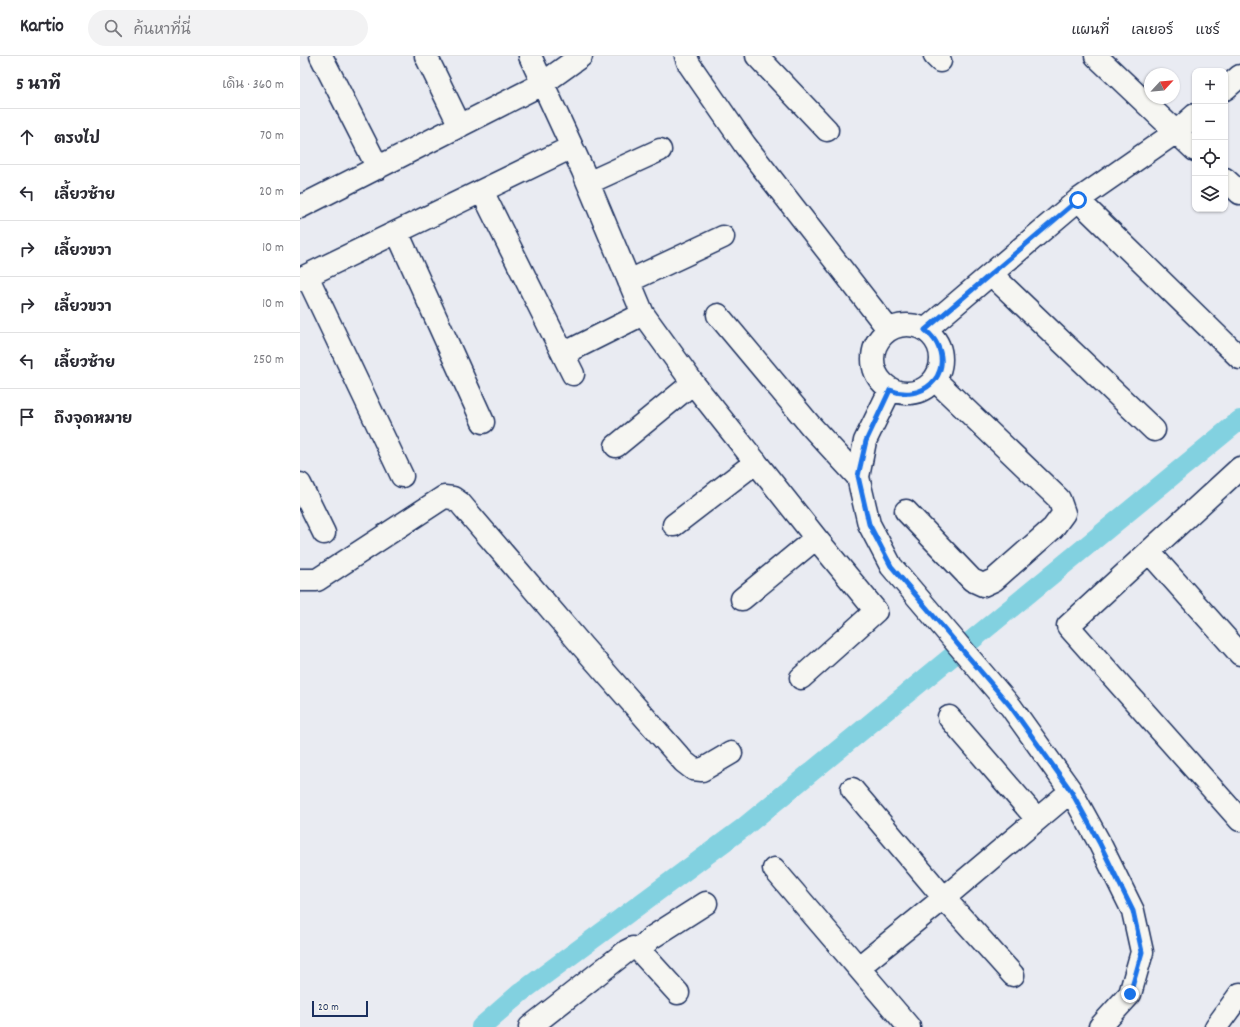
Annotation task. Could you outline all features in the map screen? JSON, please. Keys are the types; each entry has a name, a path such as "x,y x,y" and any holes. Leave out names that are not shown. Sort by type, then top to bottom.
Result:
{"street":[{"path":"321,56 378,168"},
{"path":"426,56 460,126"},
{"path":"530,56 588,183 643,314 693,383 876,611 801,678"},
{"path":"300,207 542,84 581,56"},
{"path":"686,56 689,64 745,145 889,330"},
{"path":"757,56 827,130"},
{"path":"1096,56 1192,147"},
{"path":"1228,86 1240,76"},
{"path":"925,330 1078,200 1176,132 1192,118"},
{"path":"402,476 303,278 572,147"},
{"path":"588,183 660,150"},
{"path":"1228,182 1240,193"},
{"path":"482,191 573,374"},
{"path":"1078,200 1240,358"},
{"path":"397,232 483,422"},
{"path":"629,282 723,237"},
{"path":"991,274 1154,430"},
{"path":"563,354 643,314"},
{"path":"718,315 810,425 858,476"},
{"path":"897,326 916,326 925,330 938,344 941,362 939,372 935,380 920,391 911,394 897,393 890,390 879,380 874,372 872,362 876,344 881,336 889,330 897,326"},
{"path":"906,511 972,580 983,585 994,580 1053,528 1064,514 1059,499 935,380"},
{"path":"616,446 693,383"},
{"path":"890,390 866,441 858,476 869,524 891,566 1011,707 1071,791 1099,842 1133,911 1142,952 1130,994 1100,1027"},
{"path":"674,525 756,462"},
{"path":"1237,478 1149,552 1068,626 1240,820"},
{"path":"300,484 324,533"},
{"path":"300,580 316,580 444,498 453,498 460,503 684,762 694,769 702,770 732,753"},
{"path":"742,599 816,538"},
{"path":"1149,552 1240,654"},
{"path":"949,717 1037,819"},
{"path":"852,789 944,898 1013,975"},
{"path":"859,968 1071,791"},
{"path":"774,869 909,1027"},
{"path":"639,950 651,938 706,903"},
{"path":"530,1027 627,951 633,948 639,950 678,993"},
{"path":"1216,1027 1240,994"}],"waterway":[{"path":"481,1027 520,993 743,828 1240,420"}],"route":[{"path":"1078,200 925,330 938,344 941,362 939,372 935,380 920,391 911,394 904,394 890,390 866,441 858,476 869,524 891,566 1011,707 1071,791 1099,842 1133,911 1142,952 1130,994"}]}
